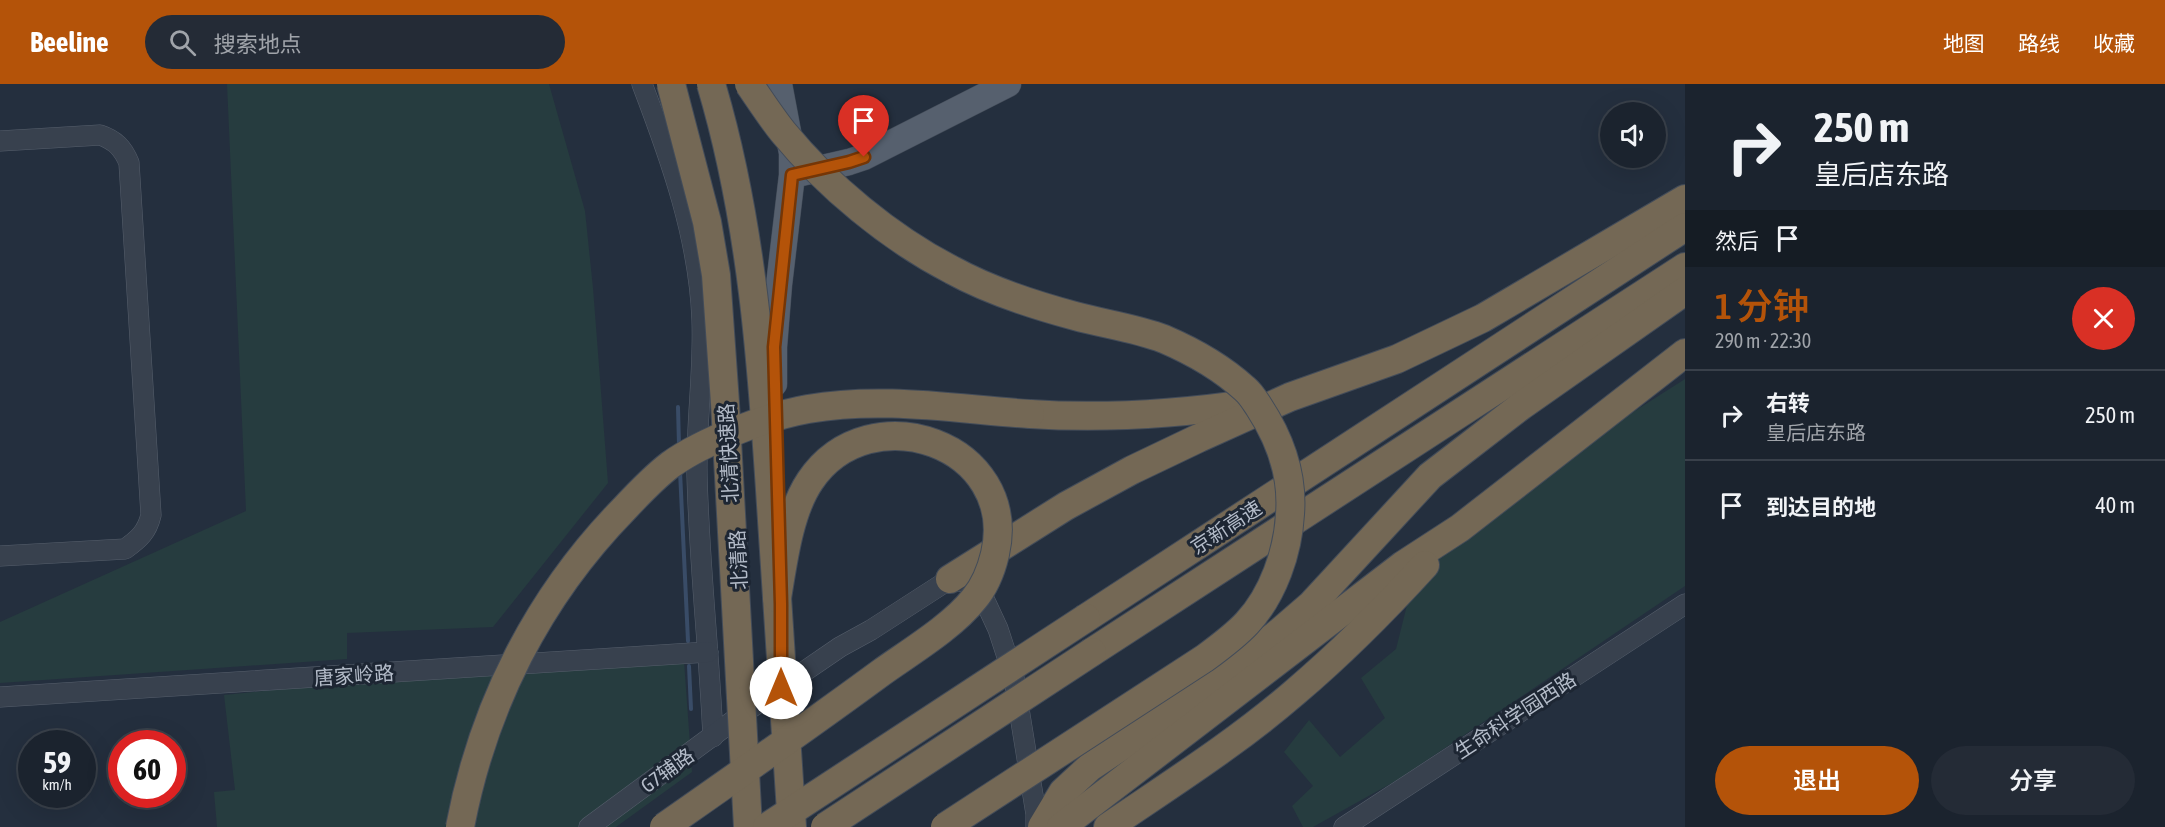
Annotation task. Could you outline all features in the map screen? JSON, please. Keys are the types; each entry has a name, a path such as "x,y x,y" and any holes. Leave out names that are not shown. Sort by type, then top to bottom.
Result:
{"highway":[{"name":"北清快速路","path":"671,84 707,222 716,274 750,827"},
{"name":"北清快速路","path":"711,84 725,130 742,214 755,309 764,401 790,827"},
{"path":"749,84 784,133 835,187 879,224 914,248 952,271 991,288 1075,316 1161,338 1205,360 1228,376 1247,390 1267,419 1278,441 1287,470 1291,502 1290,530 1272,586 1249,621 1205,658 945,827"},
{"path":"950,579 1066,506 1132,470 1290,397 1397,359 1483,318 1685,199"},
{"name":"京新高速","path":"767,827 1685,227"},
{"name":"京新高速","path":"825,827 1685,267"},
{"path":"1042,827 1063,792 1090,767 1124,746 1276,635 1311,605 1430,476 1521,406 1685,291"},
{"path":"1061,827 1403,565 1460,528 1685,353"},
{"path":"460,827 476,761 500,694 522,645 573,567 605,528 670,465 712,442 773,416 834,405 870,402 1079,417 1180,413 1290,397"},
{"path":"664,827 861,688 952,620 974,600 992,568 998,542 998,521 992,496 979,475 963,458 928,440 907,436 886,436 868,438 847,447 822,466 809,483 798,507 788,542 777,598"},
{"path":"1108,827 1209,758 1295,692 1390,603 1460,528"}],"main road":[{"name":"北清路","path":"671,84 694,154 710,221 720,287 730,415 750,827"},
{"name":"北清路","path":"779,84 792,164 774,347 781,688 790,827"},
{"path":"792,164 821,153 848,149 975,84"},
{"path":"792,164 849,162 864,157 1008,84"}],"street":[{"name":"北清路","path":"642,84 680,192 697,256 702,321 697,476 713,737"},
{"path":"0,141 100,135 111,139 124,151 129,163 151,516 147,529 125,549 0,556"},
{"name":"G7辅路","path":"589,827 745,712 840,646 871,630 950,579"},
{"path":"950,579 969,583 985,601 1008,659 1016,689 1036,814 1035,827"},
{"name":"生命科学园西路","path":"1344,827 1685,604"},
{"name":"唐家岭路","path":"0,697 708,652"}],"green space":[{"path":"227,84 549,84 585,211 608,483 493,627 347,633 347,659 0,683 0,622 246,511"},
{"path":"1685,379 1685,586 1399,779 1313,827 1303,827 1292,806 1313,786 1284,752 1309,720 1340,757 1385,718 1361,678 1396,649 1416,569 1594,437"},
{"path":"684,661 692,772 616,827 217,827 214,792 235,790 224,695 342,683"}],"waterway":[{"path":"678,407 679,445"},
{"path":"680,471 688,641"},
{"path":"689,666 691,709"}],"route":[{"path":"781,688 774,347 792,175 864,157"}]}
